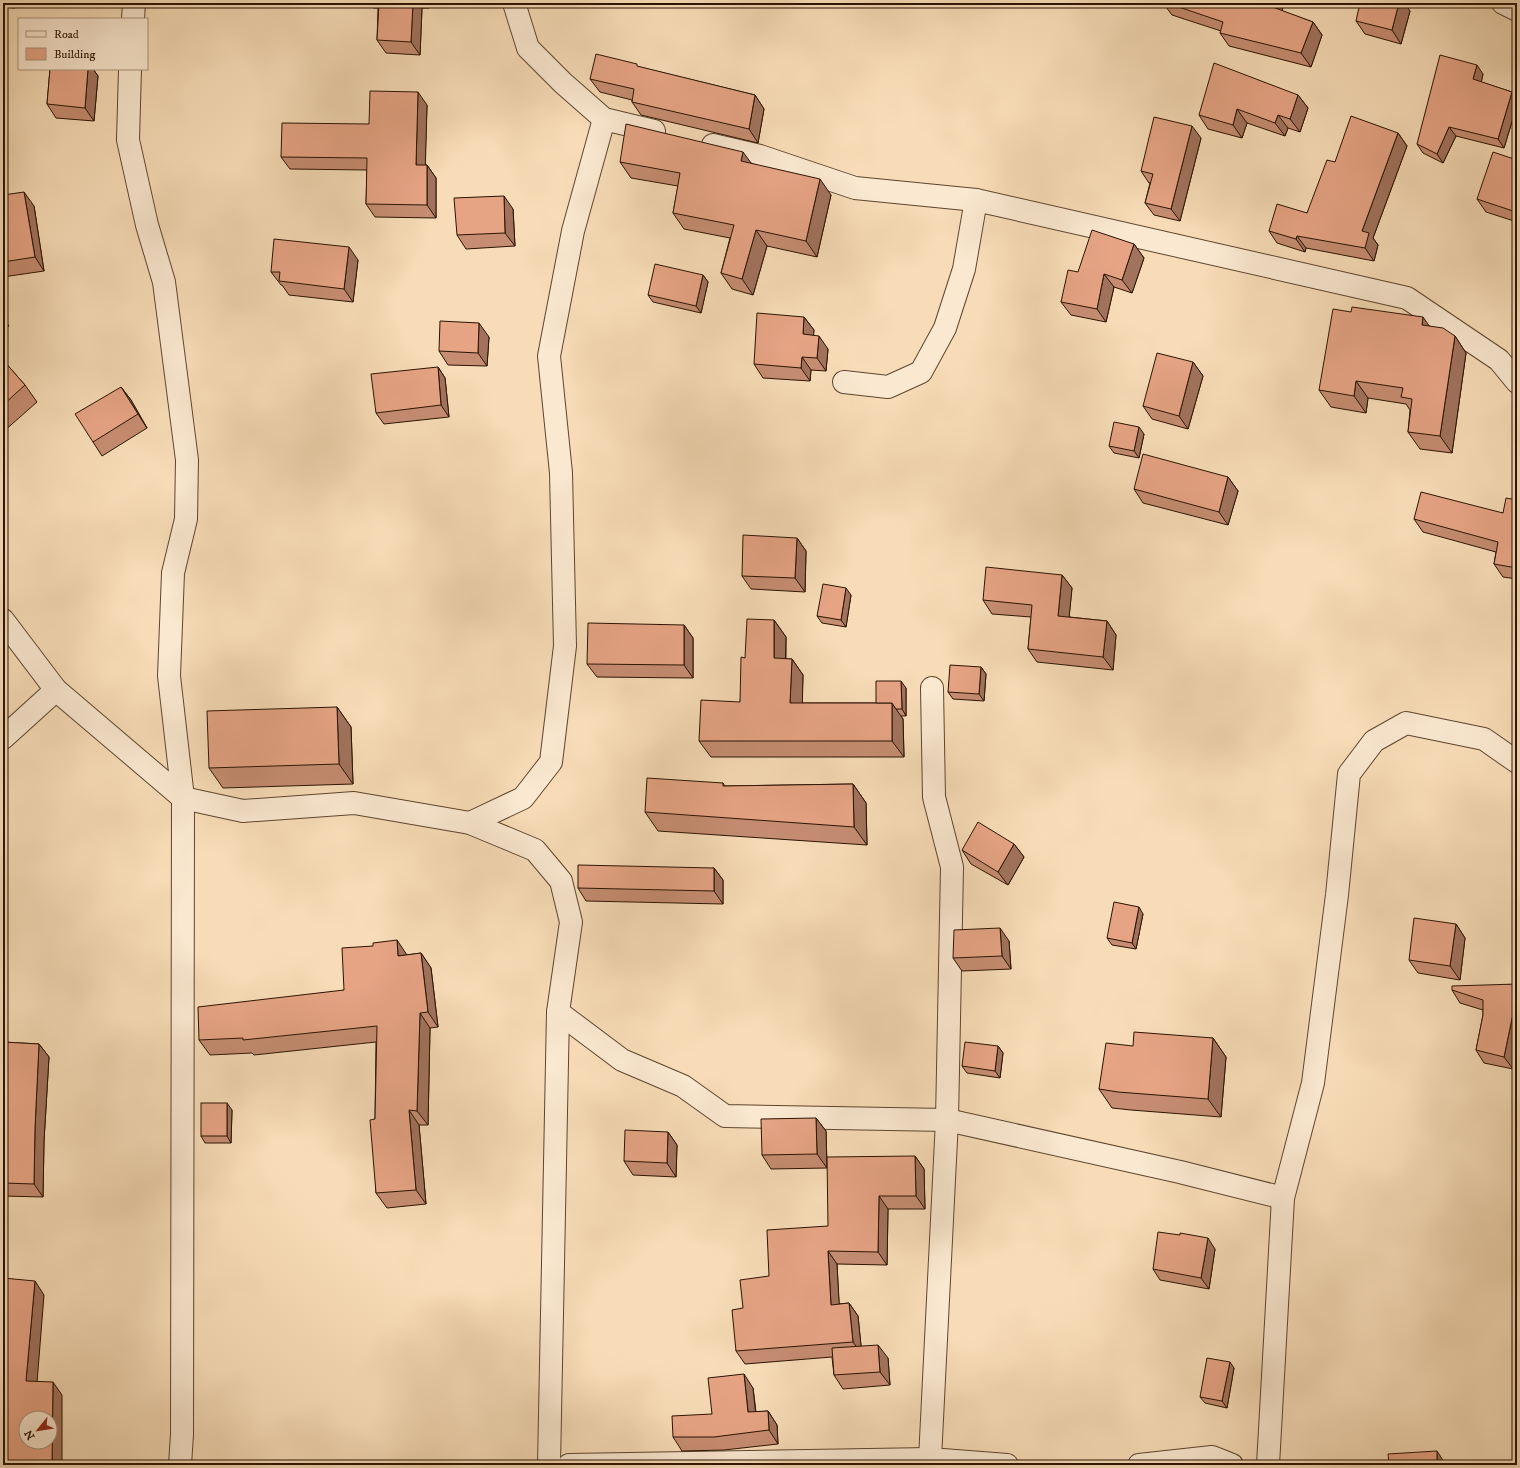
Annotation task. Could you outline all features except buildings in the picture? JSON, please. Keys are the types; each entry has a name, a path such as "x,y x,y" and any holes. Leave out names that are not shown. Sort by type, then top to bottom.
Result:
{"street":[{"path":"133,18 134,3"},
{"path":"514,3 528,48 562,83 604,119 674,136"},
{"path":"1503,3 1517,10"},
{"path":"130,70 128,140 147,225 164,282 187,460 186,519 173,574 169,676 183,798 182,1434 180,1465"},
{"path":"470,823 523,798 551,762 565,646 561,474 549,356 574,232 604,119"},
{"path":"698,141 760,156 855,188 976,200 1407,298 1499,360 1517,382"},
{"path":"844,382 888,388 921,372 945,328 964,269 976,200"},
{"path":"3,620 56,690 183,798 243,811 354,803 470,823 535,850 560,881 571,922 558,1012 549,1465"},
{"path":"930,1459 947,1120 952,867 934,797 932,688"},
{"path":"3,738 56,690"},
{"path":"1268,1465 1283,1198 1313,1083 1337,896 1349,774 1374,741 1406,723 1484,739 1517,762"},
{"path":"558,1012 622,1060 683,1086 725,1116 947,1120 1180,1172 1283,1198"},
{"path":"1139,1465 1212,1457 1232,1465"},
{"path":"569,1465 930,1459 1007,1465"}]}
